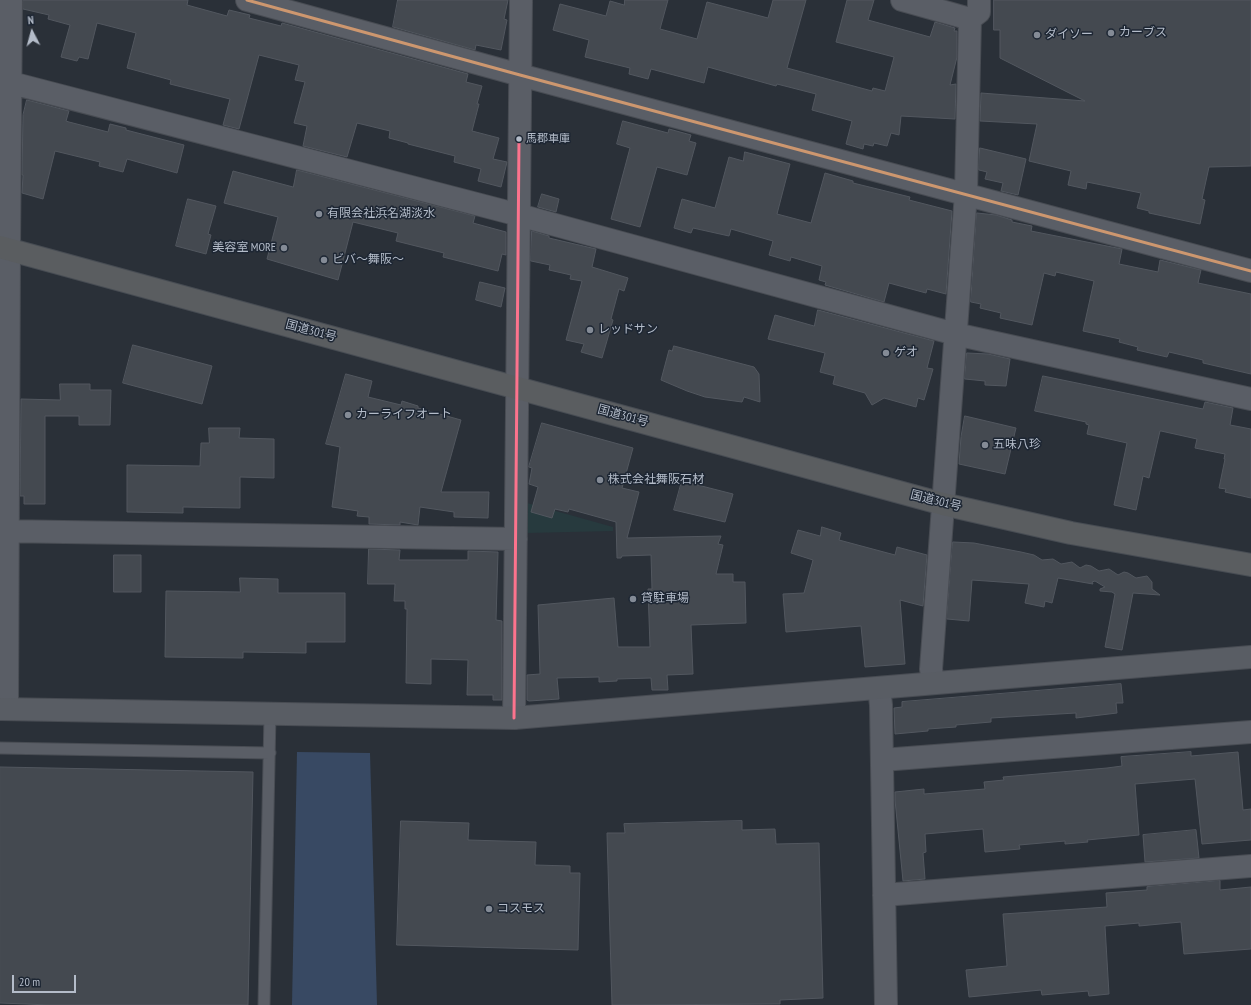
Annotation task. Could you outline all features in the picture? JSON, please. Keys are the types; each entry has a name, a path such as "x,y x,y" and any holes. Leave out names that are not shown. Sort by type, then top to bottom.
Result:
{"highway":[{"name":"国道301号","path":"4,248 943,504 1071,533 1251,564"}],"street":[{"path":"11,0 5,81 3,709 514,718 1251,657"},
{"path":"247,0 1251,271"},
{"path":"514,718 520,0"},
{"path":"902,0 975,10 966,193 931,669 932,683"},
{"path":"5,81 519,215 956,334 1251,399"},
{"path":"4,531 516,539"},
{"path":"879,688 882,760 886,1005"},
{"path":"882,760 1251,732"},
{"path":"884,895 1251,866"}],"lane":[{"path":"264,1005 270,714"},
{"path":"0,748 270,753"}],"green space":[{"path":"527,503 613,527 613,531 527,533"}],"water":[{"path":"297,752 370,753 377,1005 292,1005"}],"building":[{"path":"23,0 188,0 187,5 227,16 229,10 250,15 249,18 281,26 282,23 468,74 466,82 482,86 472,131 499,138 493,159 507,162 501,187 478,181 481,169 454,162 455,156 389,138 390,131 357,123 347,157 303,146 307,126 294,123 305,82 295,80 299,65 259,55 239,129 223,125 230,99 170,84 171,80 127,68 136,33 97,23 88,59 79,57 77,61 61,57 70,25 48,19 49,15 23,9"},
{"path":"398,0 508,0 504,19 507,20 501,50 476,45 475,50 393,27"},
{"path":"625,0 668,0 660,29 697,39 707,2 768,18 773,0 806,0 787,68 872,91 873,88 885,91 894,57 836,42 847,0 874,0 868,20 930,37 935,22 955,28 954,31 957,31 957,57 950,85 956,84 955,119 901,116 899,135 891,133 887,146 874,143 873,146 864,144 863,149 846,144 852,121 812,110 816,94 777,84 776,86 708,67 704,83 651,69 648,79 629,74 630,68 585,57 589,40 553,30 560,4 606,16 610,1 624,5"},
{"path":"994,0 1251,0 1251,166 1209,167 1202,199 1205,200 1200,224 1149,213 1149,211 1137,208 1141,193 1087,182 1086,189 1068,185 1071,171 1029,161 1037,124 980,121 981,93 1085,101 1000,58 1000,30 994,30"},
{"path":"27,100 69,111 66,121 69,122 108,132 110,124 126,128 126,130 184,145 177,173 127,159 123,172 99,166 100,162 55,151 43,199 22,193 23,115"},
{"path":"623,121 668,133 669,129 691,135 689,141 696,143 687,175 657,167 640,227 611,219 630,148 617,144"},
{"path":"980,148 1026,159 1018,195 1001,191 1003,183 985,179 987,172 979,170"},
{"path":"745,152 790,164 777,214 811,223 825,173 853,181 853,183 910,197 909,200 952,211 946,294 927,289 926,293 889,283 884,302 825,285 826,282 819,280 822,266 791,257 790,261 769,255 773,241 731,229 729,236 693,228 691,233 674,228 682,199 715,208 729,157 743,161"},
{"path":"297,170 475,216 473,223 506,232 506,255 502,254 498,271 443,257 444,253 396,241 398,233 353,222 338,280 267,259 278,217 224,203 233,171 293,187"},
{"path":"542,194 559,199 556,212 538,207"},
{"path":"188,199 216,206 208,234 211,235 206,254 176,246"},
{"path":"977,213 996,215 1012,220 1012,222 1032,226 1031,231 1122,249 1119,264 1158,272 1160,260 1201,270 1198,283 1251,294 1251,374 1203,363 1203,360 1169,352 1167,357 1137,350 1138,347 1119,342 1120,339 1083,331 1094,281 1056,272 1055,276 1044,273 1032,325 1000,318 1001,313 980,308 981,304 971,302"},
{"path":"532,231 549,236 549,238 596,249 592,267 628,278 624,291 619,289 611,319 613,320 602,358 581,352 584,344 566,340 582,281 570,279 571,275 549,270 550,265 531,261"},
{"path":"480,282 505,288 501,307 476,300"},
{"name":"ゲオ","path":"818,310 934,341 927,368 933,369 924,400 918,398 916,407 884,398 872,405 865,393 833,384 835,376 820,372 825,353 768,339 775,315 814,326"},
{"path":"133,345 212,366 202,404 123,383"},
{"path":"674,346 754,367 759,374 760,402 744,397 742,402 705,397 661,380 669,350 672,351"},
{"path":"967,353 988,354 1010,359 1006,386 985,385 985,381 965,379"},
{"path":"346,374 372,381 368,397 401,405 402,401 418,406 418,408 461,420 441,492 489,492 488,518 454,517 454,512 420,507 418,525 400,522 400,525 369,524 369,517 357,516 358,511 332,507 340,447 326,444"},
{"path":"1043,376 1203,409 1205,402 1233,408 1230,425 1251,429 1251,498 1225,492 1226,489 1219,488 1225,454 1195,448 1197,439 1160,431 1149,478 1143,476 1136,510 1114,505 1127,443 1087,434 1089,425 1086,424 1086,422 1035,411"},
{"path":"60,384 90,384 90,390 111,390 110,425 79,425 79,416 45,416 45,504 24,504 24,496 20,496 21,399 60,400"},
{"name":"五味八珍","path":"965,416 1016,428 1005,474 959,464 961,437"},
{"path":"542,423 633,448 622,488 639,492 627,538 721,536 718,544 723,545 716,574 733,574 733,582 745,582 746,623 691,625 693,674 667,675 668,690 652,690 651,678 617,679 617,681 599,682 599,677 557,678 559,699 527,700 527,675 540,674 538,605 614,598 618,647 650,647 648,589 652,589 651,555 622,556 621,558 617,558 616,522 569,509 568,512 555,509 552,518 531,512 538,487 529,484 532,468 529,467"},
{"path":"209,428 240,428 239,438 274,439 274,478 240,477 240,508 183,507 183,513 127,512 127,465 200,466 201,443 209,443"},
{"path":"682,481 733,494 725,522 674,510"},
{"path":"822,527 841,533 839,540 895,555 897,547 927,555 923,606 900,600 905,664 865,667 861,626 786,632 783,594 804,593 813,560 791,553 798,530 820,536"},
{"path":"953,542 974,543 1021,552 1034,555 1042,560 1053,559 1061,564 1072,562 1080,568 1086,565 1099,571 1109,569 1118,575 1124,572 1136,578 1147,576 1152,582 1152,589 1160,595 1133,593 1122,650 1105,647 1115,594 1112,592 1100,591 1100,589 1105,587 1095,581 1092,582 1093,584 1058,578 1052,603 1045,601 1044,607 1025,603 1029,584 972,580 969,621 947,619"},
{"path":"369,549 400,550 399,560 468,560 468,551 498,552 496,620 502,621 502,700 493,700 493,695 467,695 468,660 431,659 431,684 406,683 407,609 405,609 405,601 394,601 395,584 368,584"},
{"path":"114,555 141,555 141,592 114,592"},
{"path":"240,578 278,579 278,593 345,593 345,642 306,642 306,653 243,652 243,658 165,657 166,591 240,592"},
{"path":"1121,684 1123,703 1116,703 1117,713 1076,718 1076,713 991,718 991,722 956,725 956,727 928,729 928,731 895,734 894,708 902,707 902,702"},
{"path":"1191,752 1191,756 1238,752 1243,810 1251,809 1251,840 1202,844 1195,779 1135,784 1139,835 1087,840 1088,842 1065,844 1065,841 1019,845 1020,849 985,852 983,829 925,834 926,852 923,853 925,879 903,881 895,792 924,789 924,794 985,789 984,782 1004,780 1003,777 1107,768 1122,766 1121,757"},
{"path":"0,767 253,772 248,1005 50,1005 0,1003"},
{"name":"コスモス","path":"401,821 469,823 468,840 536,842 535,865 570,866 570,873 580,873 578,950 397,945"},
{"path":"742,821 742,830 775,829 776,844 819,843 823,998 780,1000 780,1004 612,1005 607,833 625,833 624,824"},
{"path":"1196,830 1199,858 1145,862 1143,835"},
{"path":"1220,881 1220,890 1251,887 1251,949 1184,954 1181,922 1139,926 1139,923 1105,926 1109,994 1089,996 1088,991 1042,995 1041,990 969,997 966,970 1007,966 1003,914 1107,907 1106,893 1147,890 1147,887"}],"transit line":[{"path":"247,0 520,75 1251,271"},
{"path":"514,718 519,139"}],"place":[{"name":"カーブス","path":"1111,33"},
{"name":"ダイソー","path":"1037,35"},
{"name":"馬郡車庫","path":"519,139"},
{"name":"有限会社浜名湖淡水","path":"319,214"},
{"name":"美容室 MORE","path":"284,248"},
{"name":"ビバ～舞阪～","path":"324,260"},
{"name":"レッドサン","path":"590,330"},
{"name":"ゲオ","path":"886,353"},
{"name":"カーライフオート","path":"348,415"},
{"name":"五味八珍","path":"985,445"},
{"name":"株式会社舞阪石材","path":"600,480"},
{"name":"貸駐車場","path":"633,599"},
{"name":"コスモス","path":"489,909"}]}
